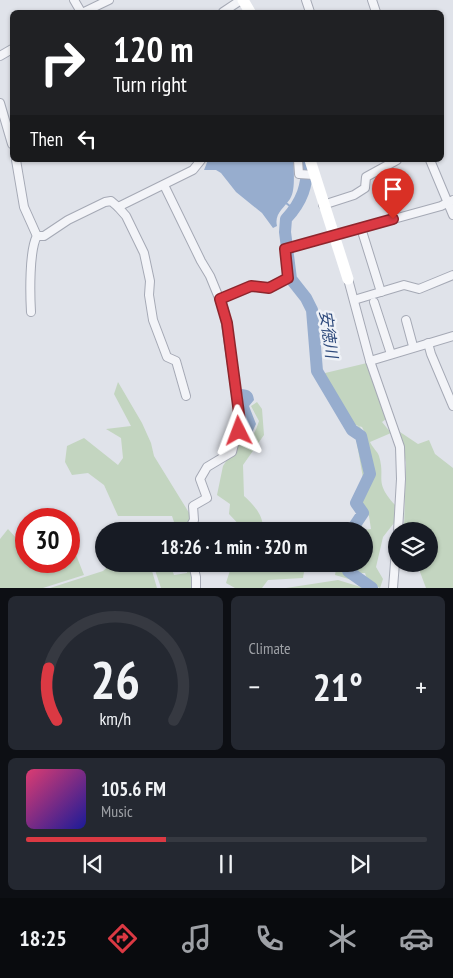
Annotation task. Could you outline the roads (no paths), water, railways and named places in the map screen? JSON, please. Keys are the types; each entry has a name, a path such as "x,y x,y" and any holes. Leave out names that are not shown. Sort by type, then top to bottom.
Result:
{"street":[{"path":"95,10 109,0"},
{"path":"226,10 242,0"},
{"path":"0,103 10,124"},
{"path":"16,162 24,207 37,236 32,254 30,290 32,312"},
{"path":"193,170 195,162"},
{"path":"118,207 193,170 199,162"},
{"path":"298,162 299,174 314,175"},
{"path":"311,162 348,279 370,361 400,447 401,480 399,522"},
{"path":"431,162 451,202 453,215"},
{"path":"323,205 354,195 365,188 366,177 382,163"},
{"path":"164,185 220,299 228,330 240,421 239,431 232,452 207,467 200,479 206,498 193,506 193,522"},
{"path":"37,236 44,236 68,220 105,202 111,201 118,207 126,216 144,253 150,281 149,295 153,320 167,357 176,361 186,396"},
{"path":"220,299 251,286 269,288 288,278 285,249 451,202"},
{"path":"361,228 381,292"},
{"path":"354,300 404,286 419,289 453,275"},
{"path":"374,302 391,354"},
{"path":"406,320 413,346"},
{"path":"370,361 413,346 453,336"},
{"path":"428,342 430,354 453,406"},
{"path":"194,572 196,588"},
{"path":"393,588 394,572"}],"water":[{"path":"207,162 294,162 292,195 278,215 277,226 273,228 262,213 236,192 221,173 216,170 204,170"},
{"path":"242,389 249,391 253,395 254,400 249,406 256,424 249,439 241,440 245,418 242,393 239,392"}],"waterway":[{"name":"安徳川","path":"307,162 303,193 292,213 286,219 285,232 291,279 306,298 312,310 317,371 352,430 361,436 370,474 356,503 363,513 357,522"},
{"path":"286,203 295,210"},
{"name":"安徳川","path":"349,572 372,588"}]}
